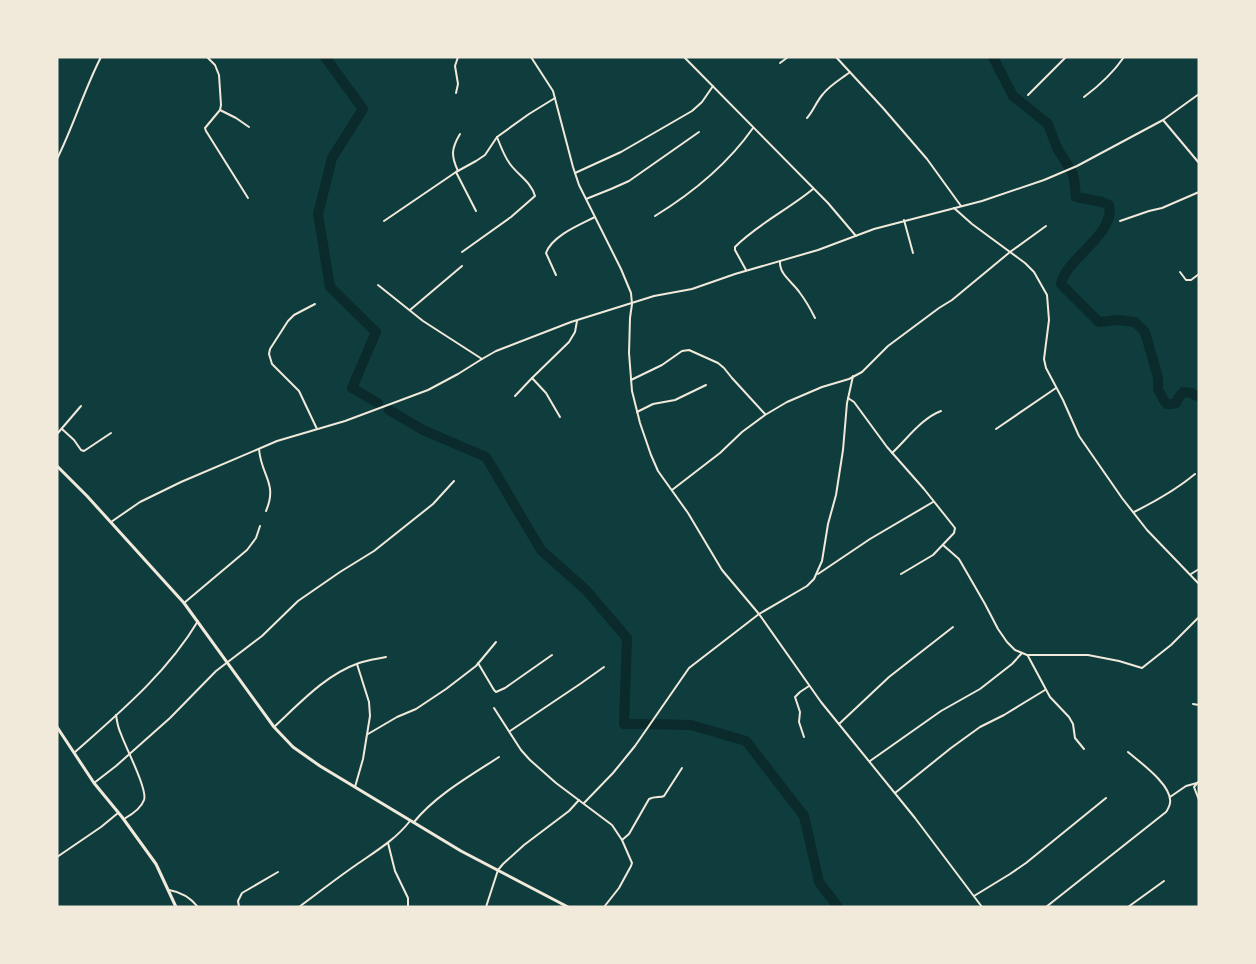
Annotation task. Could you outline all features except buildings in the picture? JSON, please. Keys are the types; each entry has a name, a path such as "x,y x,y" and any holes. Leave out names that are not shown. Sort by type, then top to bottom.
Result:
{"street":[{"path":"57,159 101,57"},
{"path":"207,57 215,65 219,75 221,96 220,110 205,128 248,198"},
{"path":"456,93 458,84 455,66 458,57"},
{"path":"531,57 553,91 575,174 631,293 628,339 631,380 637,412 654,462 722,570 759,614 809,686 982,907"},
{"path":"684,57 814,189 856,236"},
{"path":"780,63 788,57"},
{"path":"836,57 922,154 961,206"},
{"path":"1028,95 1066,57"},
{"path":"1084,97 1106,80 1124,57"},
{"path":"807,118 826,90 850,72"},
{"path":"575,174 621,152 692,111 702,102 713,86"},
{"path":"111,523 158,492 292,436 355,418 428,390 496,351 578,320 654,296 692,289 746,270 818,250 904,220 1012,192 1061,173 1163,120 1199,94"},
{"path":"384,220 485,155 497,137 555,98"},
{"path":"220,110 249,127"},
{"path":"1163,120 1199,164"},
{"path":"656,216 676,204 719,169 735,153 753,128"},
{"path":"586,199 629,180 699,132"},
{"path":"460,134 452,152 453,157 457,172 476,212"},
{"path":"462,252 511,217 535,196 531,187 503,153 497,137"},
{"path":"746,270 735,247 814,189"},
{"path":"1119,221 1162,208 1199,192"},
{"path":"954,208 1034,272 1047,295 1049,320 1044,358 1046,368 1079,436 1122,498 1152,536 1199,584"},
{"path":"556,275 546,253 549,246 564,234 595,217"},
{"path":"904,220 913,253"},
{"path":"672,490 765,415 787,402 862,372 888,346 952,300 1010,252 1046,226"},
{"path":"780,261 782,272 800,291 816,318"},
{"path":"410,310 462,266"},
{"path":"1180,272 1186,280 1191,280 1199,274"},
{"path":"378,285 429,325 482,358"},
{"path":"315,303 288,321 269,354 272,364 299,391 317,429"},
{"path":"515,396 569,342 578,320"},
{"path":"631,380 662,366 682,351 689,350 724,368 765,415"},
{"path":"816,576 822,561 828,524 836,495 848,398 854,376"},
{"path":"532,378 546,393 560,417"},
{"path":"637,412 653,405 675,400 706,385"},
{"path":"996,429 1056,388"},
{"path":"848,398 854,402 892,453 955,528 954,533 933,555 901,574"},
{"path":"57,434 81,406"},
{"path":"892,453 925,421 941,411"},
{"path":"62,429 84,451 111,433"},
{"path":"259,449 261,463 271,492 266,511"},
{"path":"57,466 184,603 274,728 301,753 461,850 568,907"},
{"path":"1134,512 1164,497 1195,474"},
{"path":"94,783 181,708 208,678 262,636 298,601 374,551 433,504 454,481"},
{"path":"584,803 613,774 635,746 689,668 759,614 807,586 816,576 870,539 934,501"},
{"path":"184,603 247,550 256,538 260,526"},
{"path":"943,545 959,559 1007,642 1015,650 1027,655 1088,655 1142,668 1171,645 1199,617"},
{"path":"1191,574 1199,569"},
{"path":"74,753 116,715 168,662 198,621"},
{"path":"839,724 889,677 953,627"},
{"path":"368,734 429,701 473,669 496,642"},
{"path":"870,762 940,711 980,689 1012,664 1022,653"},
{"path":"478,663 496,692 501,691 552,655"},
{"path":"1027,655 1045,690 1070,717 1075,738 1084,749"},
{"path":"274,728 326,680 357,664 386,657"},
{"path":"355,787 368,734 370,709 357,664"},
{"path":"510,731 604,667"},
{"path":"804,737 795,697 809,686"},
{"path":"895,793 980,728 1045,690"},
{"path":"1193,704 1199,705"},
{"path":"494,708 530,760 612,825 622,840 632,866 604,907"},
{"path":"116,715 135,771 145,792 145,799 136,811 123,819"},
{"path":"57,727 94,783 156,864 176,907"},
{"path":"1046,907 1166,812 1170,804 1170,797 1165,786 1128,752"},
{"path":"299,907 388,843 438,799 499,757"},
{"path":"622,840 629,834 649,799 664,796 682,768"},
{"path":"1170,797 1186,786 1198,782"},
{"path":"1198,782 1194,791 1199,800"},
{"path":"974,896 1026,863 1106,798"},
{"path":"486,907 498,870 515,852 569,811 579,800"},
{"path":"57,857 118,813"},
{"path":"388,843 395,871 408,898 408,907"},
{"path":"239,907 238,901 242,893 278,872"},
{"path":"1128,907 1164,881"},
{"path":"169,890 189,897 198,907"}],"waterway":[{"path":"325,57 363,109 332,158 318,214 330,287 376,332 352,388 378,403"},
{"path":"993,57 1013,96 1048,124 1057,148 1072,172 1076,197 1109,205 1109,216 1105,226 1065,274 1061,284 1099,322 1118,320 1135,322 1145,332 1158,378 1158,389 1167,404 1176,403 1183,392 1199,397"},
{"path":"389,410 423,430 486,457 541,550 586,590 627,638 624,724 646,724"},
{"path":"652,724 691,725 746,741 804,816 819,882 838,907"}]}
